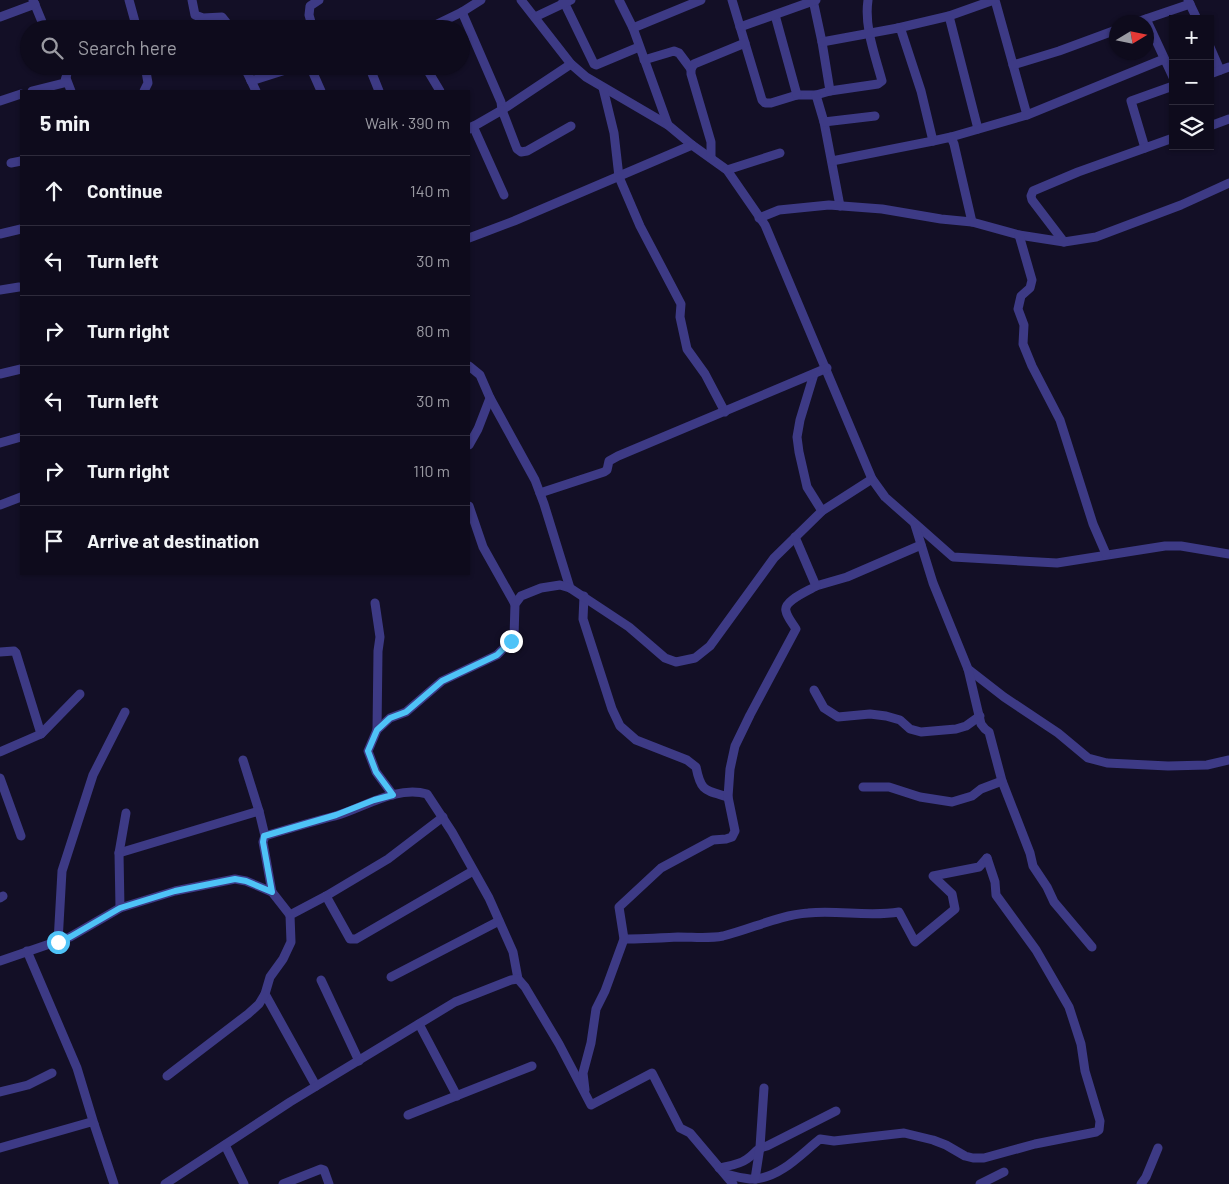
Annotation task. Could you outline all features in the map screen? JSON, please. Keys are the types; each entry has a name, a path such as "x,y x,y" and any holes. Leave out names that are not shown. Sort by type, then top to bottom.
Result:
{"street":[{"path":"129,0 135,20"},
{"path":"192,0 195,15 202,18 222,17 224,20"},
{"path":"310,20 310,6 319,0"},
{"path":"446,20 481,0"},
{"path":"521,0 572,64 603,88 668,125 727,170 769,234 827,368 872,479 885,497 953,557 1057,563 1165,546 1181,546 1229,554"},
{"path":"619,0 633,28 668,125"},
{"path":"633,28 701,0"},
{"path":"732,0 762,100 765,103 797,95 816,95 878,84 882,81 870,34 866,10 868,0"},
{"path":"822,42 870,34 949,16 995,0 1027,115"},
{"path":"535,17 566,1 596,65 639,46"},
{"path":"740,27 814,1 830,91"},
{"path":"0,16 34,2 41,20"},
{"path":"1154,16 1189,2 1195,15"},
{"path":"462,12 465,20"},
{"path":"775,15 797,95"},
{"path":"949,16 978,129"},
{"path":"898,28 903,32 914,74 921,91 933,141"},
{"path":"470,30 501,102 502,110 517,149 521,152 527,150 571,126"},
{"path":"1013,65 1060,51 1109,33"},
{"path":"1154,37 1169,69"},
{"path":"691,69 694,64 745,43"},
{"path":"644,60 674,51 679,53 691,69 711,142 712,158"},
{"path":"1214,53 1224,69"},
{"path":"832,161 951,137 1027,115 1164,59"},
{"path":"504,195 471,128 572,64"},
{"path":"36,90 64,83 67,75"},
{"path":"144,90 148,83 147,75"},
{"path":"248,75 256,90"},
{"path":"251,81 270,75"},
{"path":"314,75 320,90"},
{"path":"372,75 378,90"},
{"path":"430,75 439,90"},
{"path":"66,78 71,90"},
{"path":"1145,148 1131,101 1169,87"},
{"path":"603,88 614,133 620,177 640,226 681,304 682,333 687,349 704,374 725,412"},
{"path":"0,101 20,94"},
{"path":"816,95 824,122 840,206"},
{"path":"824,122 875,116"},
{"path":"1214,125 1229,119"},
{"path":"951,137 972,222"},
{"path":"1064,242 1032,200 1033,191 1078,172 1169,139"},
{"path":"470,238 620,177 692,145"},
{"path":"727,170 780,153"},
{"path":"11,163 20,161"},
{"path":"759,218 779,210 840,206 882,208 940,219 972,222 1019,235 1064,242 1096,237 1181,205 1229,183"},
{"path":"0,234 20,229"},
{"path":"1019,235 1032,280 1030,288 1021,296 1018,309 1024,324 1023,344 1032,366 1060,420 1093,524 1106,554"},
{"path":"0,290 19,287"},
{"path":"470,367 480,375 490,398 535,480 570,588"},
{"path":"540,493 604,472 607,470 609,461 618,456 827,368"},
{"path":"0,374 20,369"},
{"path":"814,374 800,420 798,437 799,452 807,487 822,511"},
{"path":"470,443 478,429 490,398"},
{"path":"0,443 20,437"},
{"path":"515,604 521,596 541,588 560,585 570,588 628,627 665,658 676,662 695,658 710,646 774,558 822,511 872,479"},
{"path":"0,505 20,497"},
{"path":"377,730 390,718 406,712 442,681 497,655 514,637 515,604 483,547 470,509"},
{"path":"915,524 933,583 968,669 980,716 985,729 989,732 1002,781 1030,853 1033,866 1047,887 1054,902 1092,946"},
{"path":"795,538 816,586"},
{"path":"586,1097 583,1073 591,1043 596,1009 624,939 619,907 661,868 713,840 732,837 735,831 728,797 730,769 736,746 750,716 796,629 785,611 786,604 816,586 847,577 921,545"},
{"path":"584,596 583,619 612,710 620,726 636,740 687,760 696,767 698,781 702,786 708,791 728,797"},
{"path":"375,603 380,637 378,651 377,730 368,751 376,772 393,795"},
{"path":"0,652 14,651 16,653 40,734"},
{"path":"968,669 1004,697 1058,733 1088,758 1107,763 1168,766 1207,765 1229,760"},
{"path":"814,690 824,708 838,717 870,714 886,716 900,720 910,729 921,732 956,729 966,726 980,716"},
{"path":"0,752 40,734 80,694"},
{"path":"58,942 62,871 93,776 125,712"},
{"path":"167,1076 259,1004 265,994 270,977 290,942 290,916 272,892 259,811 242,760"},
{"path":"0,778 21,836"},
{"path":"864,788 889,787 920,797 952,802 972,796 980,789 1002,781"},
{"path":"264,836 336,815 374,800 393,795 419,791 427,794 443,817 489,898 513,952 518,979 525,987 560,1044 591,1105 652,1073 680,1128 690,1133 733,1184"},
{"path":"119,852 259,811"},
{"path":"120,908 119,852 126,813"},
{"path":"290,916 388,859 443,817"},
{"path":"624,939 680,937 706,939 763,925 787,915 810,912 882,915 899,912 915,942 955,909 952,894 933,876 980,867 987,858 995,882 996,895 1036,950 1069,1007 1081,1044 1084,1071 1100,1121 1099,1130 1096,1132 1035,1144 984,1158 966,1156 933,1140 904,1133 834,1141 820,1139 792,1163 770,1176 755,1179 722,1171"},
{"path":"326,896 350,939 356,939 473,871"},
{"path":"0,961 58,942 120,908 175,891 235,879 246,881 272,892"},
{"path":"390,977 500,921"},
{"path":"27,951 77,1068 114,1184"},
{"path":"165,1184 316,1086 455,1002 518,979"},
{"path":"321,980 359,1061"},
{"path":"265,994 316,1086"},
{"path":"419,1024 457,1096"},
{"path":"408,1115 532,1066"},
{"path":"0,1092 28,1085 52,1074"},
{"path":"755,1179 760,1147 764,1088"},
{"path":"722,1171 746,1160 760,1147 767,1146 836,1111"},
{"path":"0,1148 87,1123 94,1124"},
{"path":"224,1145 244,1184"},
{"path":"1141,1184 1146,1177 1158,1148"},
{"path":"282,1184 321,1169 324,1170 329,1184"},
{"path":"980,1184 1004,1172"}],"route":[{"path":"58,942 120,908 175,891 226,880 240,879 272,892 263,842 264,836 336,815 374,800 393,795 376,772 368,751 377,730 390,718 406,712 442,681 497,655 511,641"}]}
